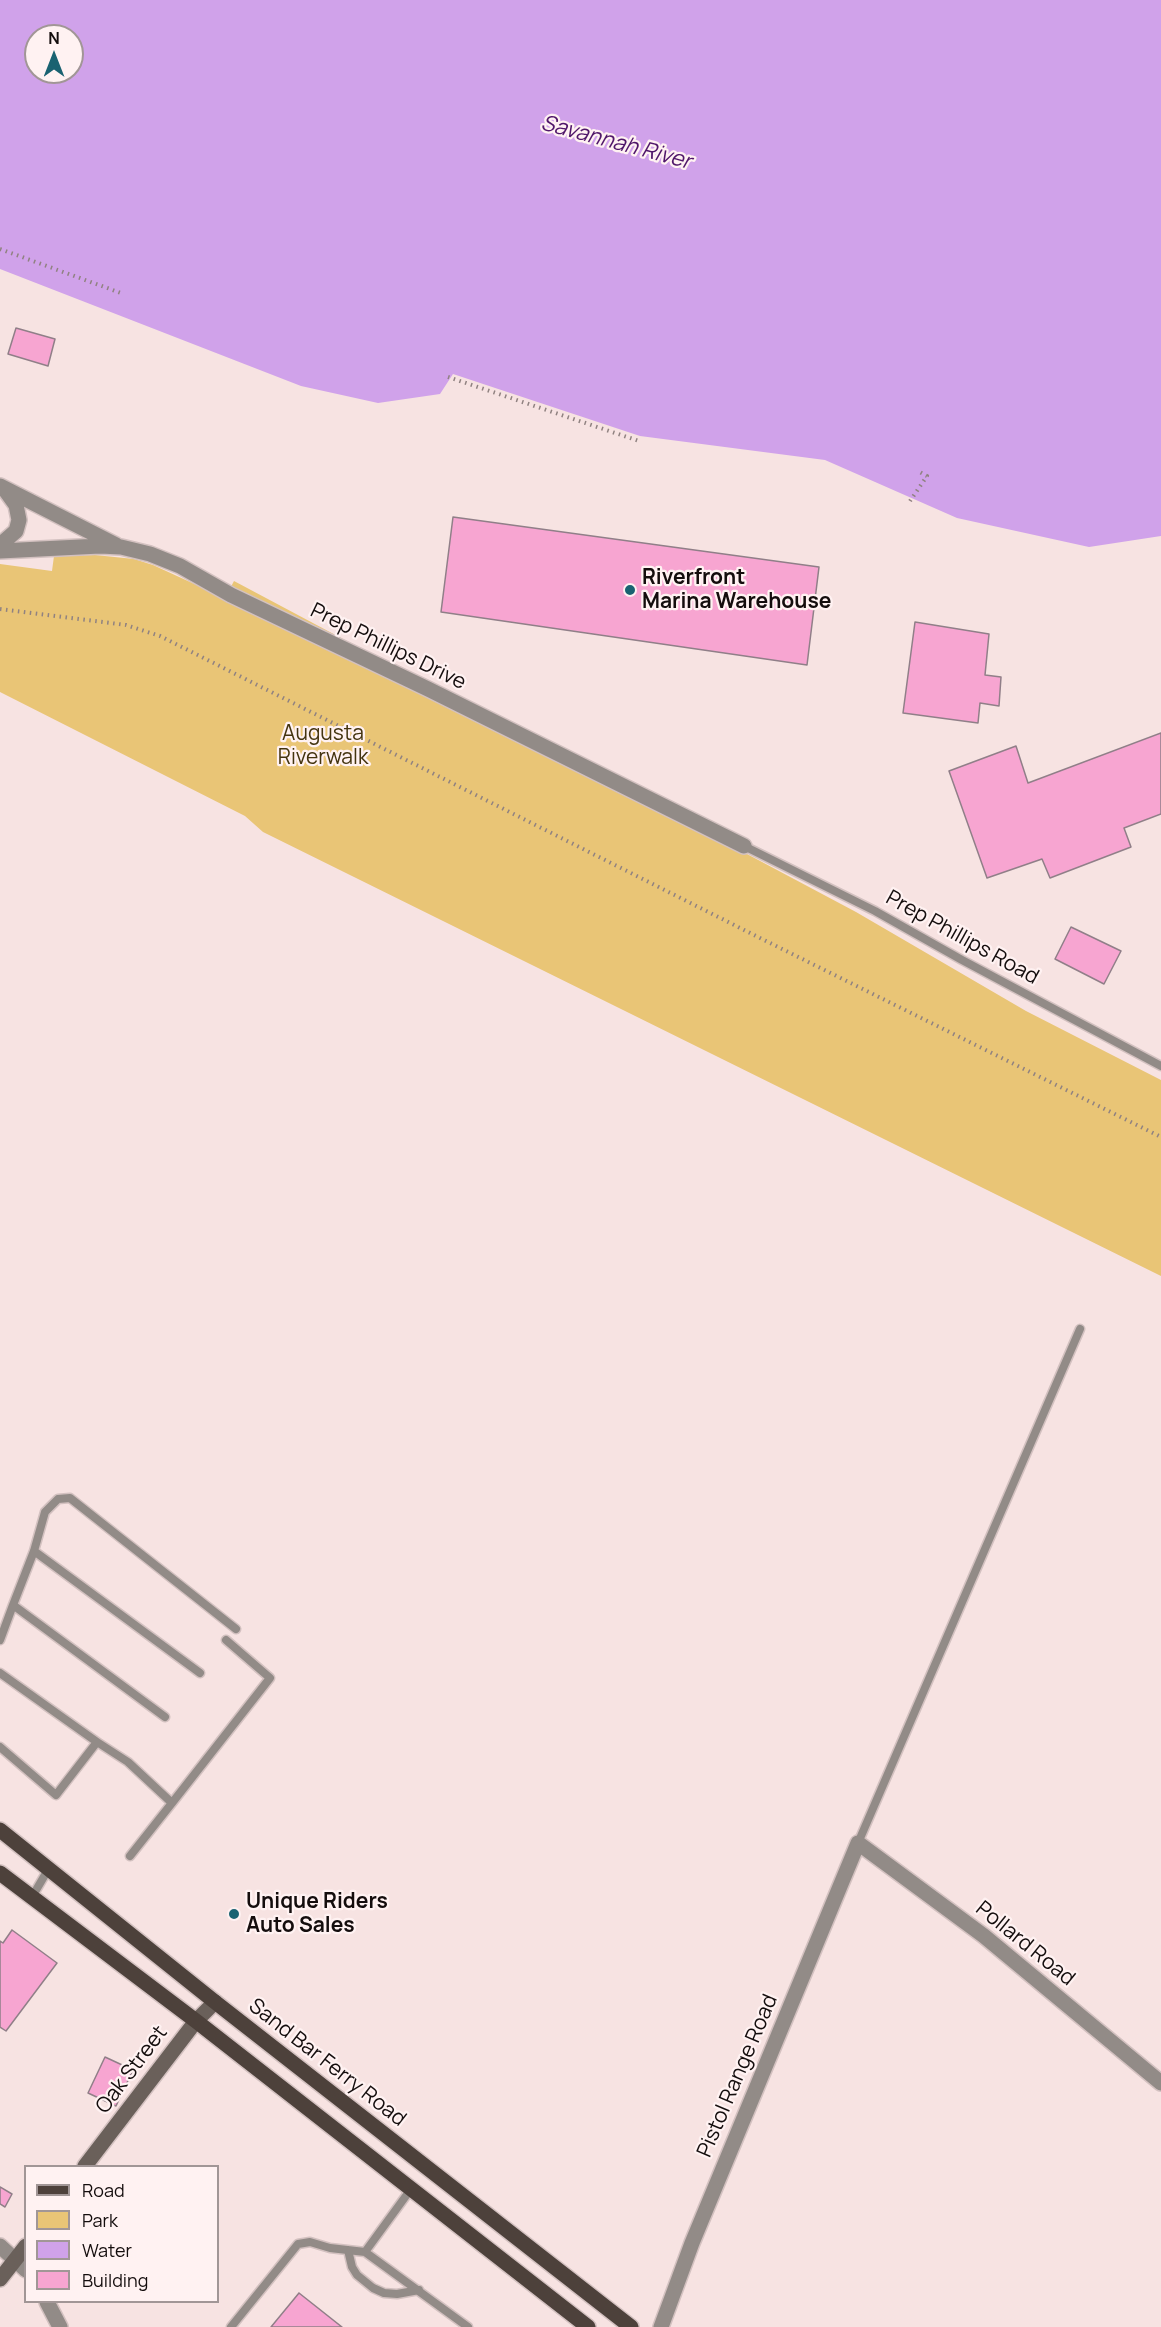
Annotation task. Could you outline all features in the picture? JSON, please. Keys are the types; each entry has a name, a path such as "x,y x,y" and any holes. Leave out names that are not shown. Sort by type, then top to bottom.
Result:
{"main road":[{"name":"Sand Bar Ferry Road","path":"0,1830 215,2002 631,2327"},
{"path":"0,1873 196,2021 588,2327"}],"street":[{"path":"0,486 16,505 18,520 16,531 0,545"},
{"path":"0,486 121,547"},
{"name":"Prep Phillips Drive","path":"0,551 100,546 121,547 150,554 180,566 231,595 428,689 744,846"},
{"name":"Pollard Road","path":"858,1843 984,1936 1161,2083"},
{"name":"Pistol Range Road","path":"661,2327 692,2243 858,1843"},
{"name":"Oak Street","path":"86,2165 196,2021 215,2002"},
{"path":"0,2246 21,2265 0,2279"},
{"path":"48,2303 60,2327"}],"lane":[{"name":"Prep Phillips Road","path":"744,846 875,911 1161,1066"},
{"path":"858,1843 1080,1329"},
{"path":"0,1640 34,1551 45,1512 58,1499 70,1498 236,1629"},
{"path":"34,1551 200,1673"},
{"path":"13,1605 165,1717"},
{"path":"130,1856 270,1678 226,1640"},
{"path":"0,1673 128,1762 172,1803"},
{"path":"0,1747 56,1795 97,1742"},
{"path":"32,1898 49,1868"},
{"path":"365,2252 411,2188"},
{"path":"231,2327 298,2244 310,2242 330,2248 365,2252 468,2327"},
{"path":"348,2250 352,2267 357,2275 373,2288 384,2293 397,2294 418,2290"}],"path":[{"path":"0,249 121,293"},
{"path":"448,376 639,441"},
{"path":"910,501 927,476 918,471"},
{"path":"0,609 126,625 160,636 1161,1137"}],"green space":[{"name":"Augusta Riverwalk","path":"95,555 134,559 153,565 225,598 234,581 856,912 1026,1011 1161,1080 1161,1276 263,832 245,816 0,692 0,564 52,571 54,556"}],"water":[{"name":"Savannah River","path":"0,0 1161,0 1161,536 1089,547 957,518 825,460 640,436 453,374 440,394 378,403 301,386 0,269"}],"building":[{"path":"16,328 55,339 48,366 8,354"},
{"name":"Riverfront Marina Warehouse","path":"453,517 819,567 807,665 441,612"},
{"path":"915,622 989,634 985,675 1001,677 999,706 980,703 978,723 903,713"},
{"path":"1161,733 1161,814 1124,828 1131,847 1050,878 1042,859 987,878 949,771 1016,746 1028,783"},
{"path":"1071,927 1121,951 1104,984 1055,959"},
{"path":"12,1930 57,1963 6,2031 0,2027 0,1941 3,1943"},
{"path":"105,2057 133,2070 116,2106 88,2093"},
{"path":"0,2187 12,2194 5,2207 0,2204"},
{"path":"299,2293 342,2327 271,2327"}],"place":[{"name":"Riverfront Marina Warehouse","path":"630,590"},
{"name":"Unique Riders Auto Sales","path":"234,1914"}]}
